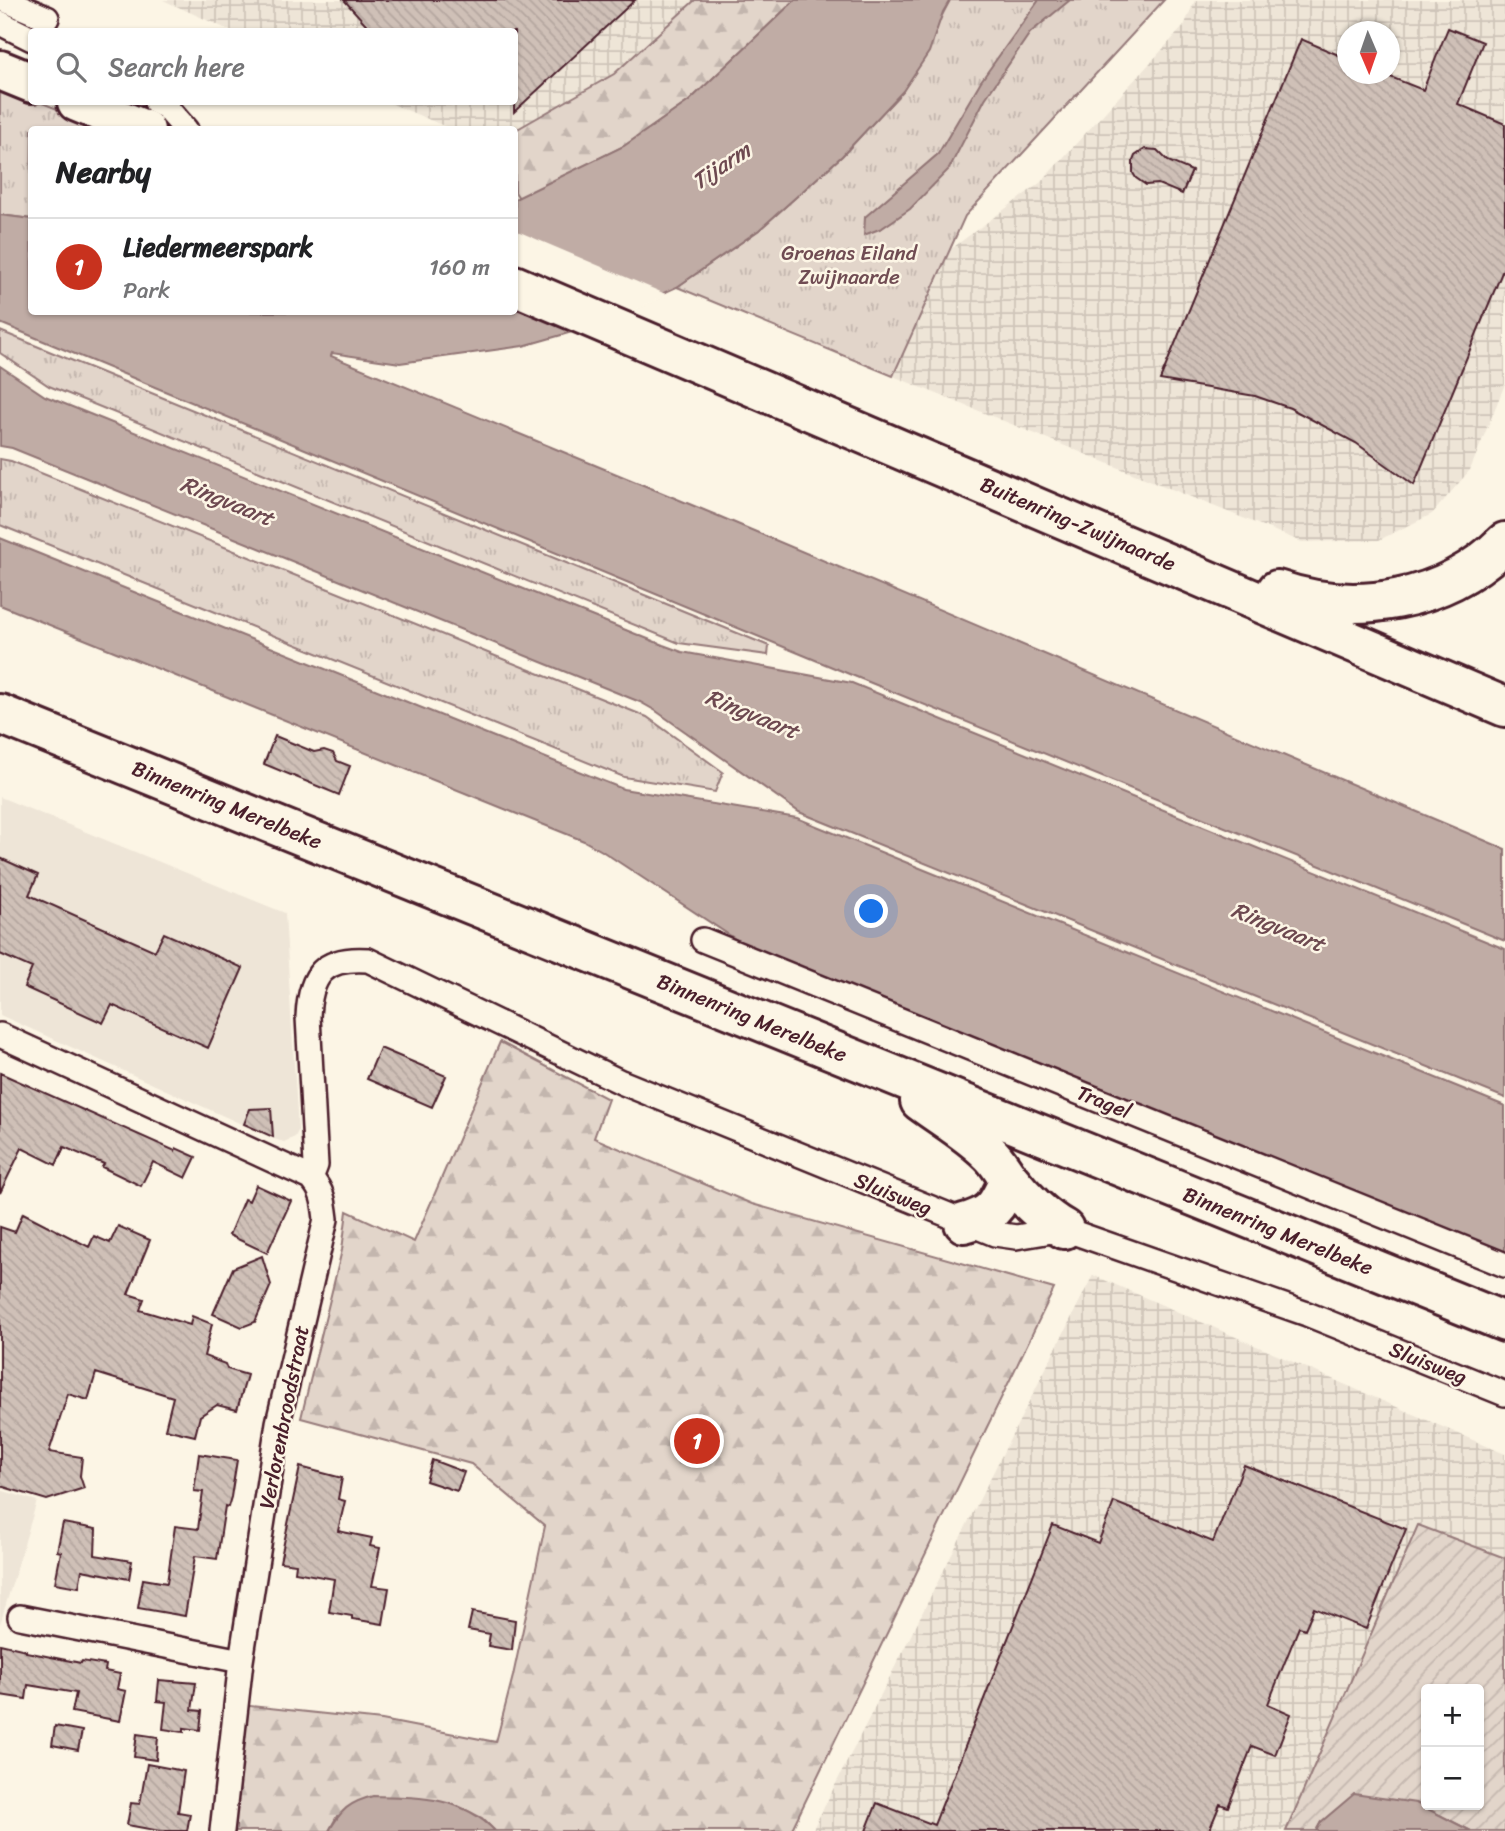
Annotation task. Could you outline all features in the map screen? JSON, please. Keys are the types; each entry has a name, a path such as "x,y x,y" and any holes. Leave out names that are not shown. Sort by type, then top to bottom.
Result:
{"highway":[{"path":"0,70 28,81"},
{"path":"84,105 135,126"},
{"name":"Buitenring-Zwijnaarde","path":"518,287 1505,707"},
{"path":"1225,587 1266,586 1301,598 1332,603 1364,603 1401,598 1435,589 1468,573 1505,542"},
{"name":"Binnenring Merelbeke","path":"0,714 1505,1322"},
{"path":"0,742 150,799 256,817"},
{"path":"876,1068 955,1128 970,1136 991,1154 1009,1180 1054,1224 1064,1229"},
{"path":"964,1223 983,1218 998,1203 1009,1180"}],"street":[{"path":"5,0 47,18"},
{"path":"0,23 28,37"},
{"path":"162,105 183,126"},
{"name":"Tragel","path":"703,940 1505,1265"},
{"name":"Sluisweg","path":"311,1178 316,1165 309,994 317,977 329,966 349,959 369,960 621,1082 964,1223 995,1234 1016,1237 1064,1229 1307,1314 1505,1394"},
{"path":"0,1035 311,1178"},
{"name":"Verlorenbroodstraat","path":"222,1831 241,1661 278,1423 326,1219 324,1198 319,1186 311,1178"},
{"path":"20,1616 241,1661"}],"shaded area":[{"path":"163,0 695,0 614,74 518,129 518,126 444,126 395,105 518,105 518,28 224,28"},
{"path":"1195,0 1505,0 1505,384 1470,470 1432,514 1379,540 1302,542 893,376 951,249 1040,183 1184,26"},
{"path":"0,797 285,913 298,1131 295,1137 284,1142 277,1140 0,1015"},
{"path":"1093,1275 1505,1454 1505,1558 1418,1526 1286,1831 812,1831"},
{"path":"0,1490 37,1501 0,1624"}],"green space":[{"path":"695,0 795,0 689,101 624,146 519,198 518,129 614,74"},
{"name":"Groenas Eiland Zwijnaarde","path":"950,0 1164,0 965,216 893,376 677,287 759,230 842,156 903,91"},
{"path":"0,85 28,100 28,105 47,105 100,126 28,126 28,219 0,215"},
{"path":"0,331 769,646 768,655 679,643 49,386 0,353"},
{"path":"0,459 11,461 647,717 723,772 715,792 624,777 0,525"},
{"path":"500,1042 608,1099 594,1138 752,1204 1054,1289 791,1831 495,1831 482,1818 458,1806 337,1816 329,1831 228,1831 241,1705 382,1720 496,1742 545,1526 471,1464 301,1418 342,1250 347,1211 414,1242"},
{"path":"1418,1525 1505,1558 1505,1831 1471,1831 1430,1810 1484,1810 1484,1684 1421,1684 1421,1806 1416,1803 1321,1822 1316,1831 1286,1831"}],"water":[{"name":"Tijarm","path":"795,0 950,0 929,52 903,91 842,156 759,230 677,287 586,328 523,346 400,363 332,353 331,356 716,515 1505,849 1505,941 854,676 0,323 0,215 28,219 28,315 518,315 518,198 624,146 689,101"},
{"path":"1039,0 1070,0 1030,33 985,99 949,169 910,209 882,228 864,235 865,217 938,154 981,81"},
{"name":"Ringvaart","path":"0,366 45,396 663,645 682,652 852,683 1505,949 1505,1098 799,812 640,702 12,448 0,446"},
{"path":"0,538 623,789 797,818 1505,1106 1505,1256 749,948 584,841 0,605"},
{"path":"1354,1794 1416,1803 1421,1806 1421,1810 1430,1810 1471,1831 1316,1831 1321,1822"},
{"path":"373,1796 423,1798 454,1805 482,1819 495,1831 329,1831 346,1808"}],"pier":[{"path":"518,231 668,295 588,331 518,306"}],"building":[{"path":"344,0 635,0 514,112 514,105 518,105 518,28 369,28"},
{"path":"1448,28 1483,42 1458,104 1505,124 1505,265 1414,485 1356,443 1290,408 1255,396 1160,380 1301,39 1337,54 1337,84 1400,84 1400,81 1423,90"},
{"path":"1145,149 1157,150 1168,161 1192,171 1182,194 1158,184 1146,185 1136,178 1133,161 1135,156"},
{"path":"275,736 314,752 324,750 333,753 337,761 350,766 339,795 264,764"},
{"path":"0,858 38,875 29,895 155,951 164,933 243,968 208,1048 112,1005 103,1023 24,987 32,968 0,954"},
{"path":"380,1048 446,1076 432,1107 367,1079"},
{"path":"0,1073 175,1151 176,1148 196,1157 186,1178 153,1162 141,1186 102,1167 104,1164 64,1147 56,1165 22,1148 0,1193"},
{"path":"271,1108 273,1137 244,1124 250,1109"},
{"path":"256,1185 291,1201 267,1253 229,1235 244,1199 249,1201"},
{"path":"23,1213 89,1247 94,1236 110,1243 118,1226 150,1240 128,1294 144,1299 140,1310 190,1325 192,1316 212,1324 204,1356 225,1364 227,1369 247,1375 237,1410 217,1405 200,1416 195,1436 165,1429 173,1397 96,1373 88,1400 68,1394 49,1452 82,1457 80,1476 84,1488 47,1500 0,1486 0,1227 15,1232"},
{"path":"262,1256 271,1285 255,1322 242,1327 213,1314 233,1268"},
{"path":"199,1454 237,1460 231,1497 228,1507 225,1506 217,1559 195,1556 185,1616 138,1608 143,1579 167,1583 175,1526 198,1529 203,1492 194,1491"},
{"path":"432,1460 464,1472 457,1491 426,1481"},
{"path":"1244,1465 1406,1529 1366,1629 1314,1608 1305,1629 1299,1627 1268,1704 1291,1714 1275,1755 1252,1746 1228,1807 1220,1804 1209,1831 866,1831 877,1803 934,1825 1053,1525 1098,1543 1114,1502 1213,1542"},
{"path":"300,1467 342,1478 338,1499 345,1501 338,1531 372,1538 370,1546 380,1548 372,1586 389,1588 383,1624 329,1612 334,1579 295,1572 296,1564 280,1562"},
{"path":"63,1523 96,1529 95,1555 132,1561 129,1579 82,1570 79,1587 55,1583 61,1552 57,1551"},
{"path":"472,1612 515,1620 512,1650 488,1646 490,1634 468,1630"},
{"path":"0,1644 81,1663 106,1665 105,1671 120,1674 117,1689 126,1691 120,1721 72,1712 76,1693 28,1685 26,1699 0,1695"},
{"path":"159,1680 196,1683 192,1710 202,1711 200,1730 184,1728 184,1732 163,1729 166,1702 157,1701"},
{"path":"55,1726 82,1731 78,1750 52,1745"},
{"path":"137,1734 158,1737 156,1760 134,1757"},
{"path":"147,1764 184,1771 178,1812 190,1814 187,1831 160,1831 127,1825 131,1803 140,1804"}],"place":[{"name":"Liedermeerspark","path":"697,1441"}]}
